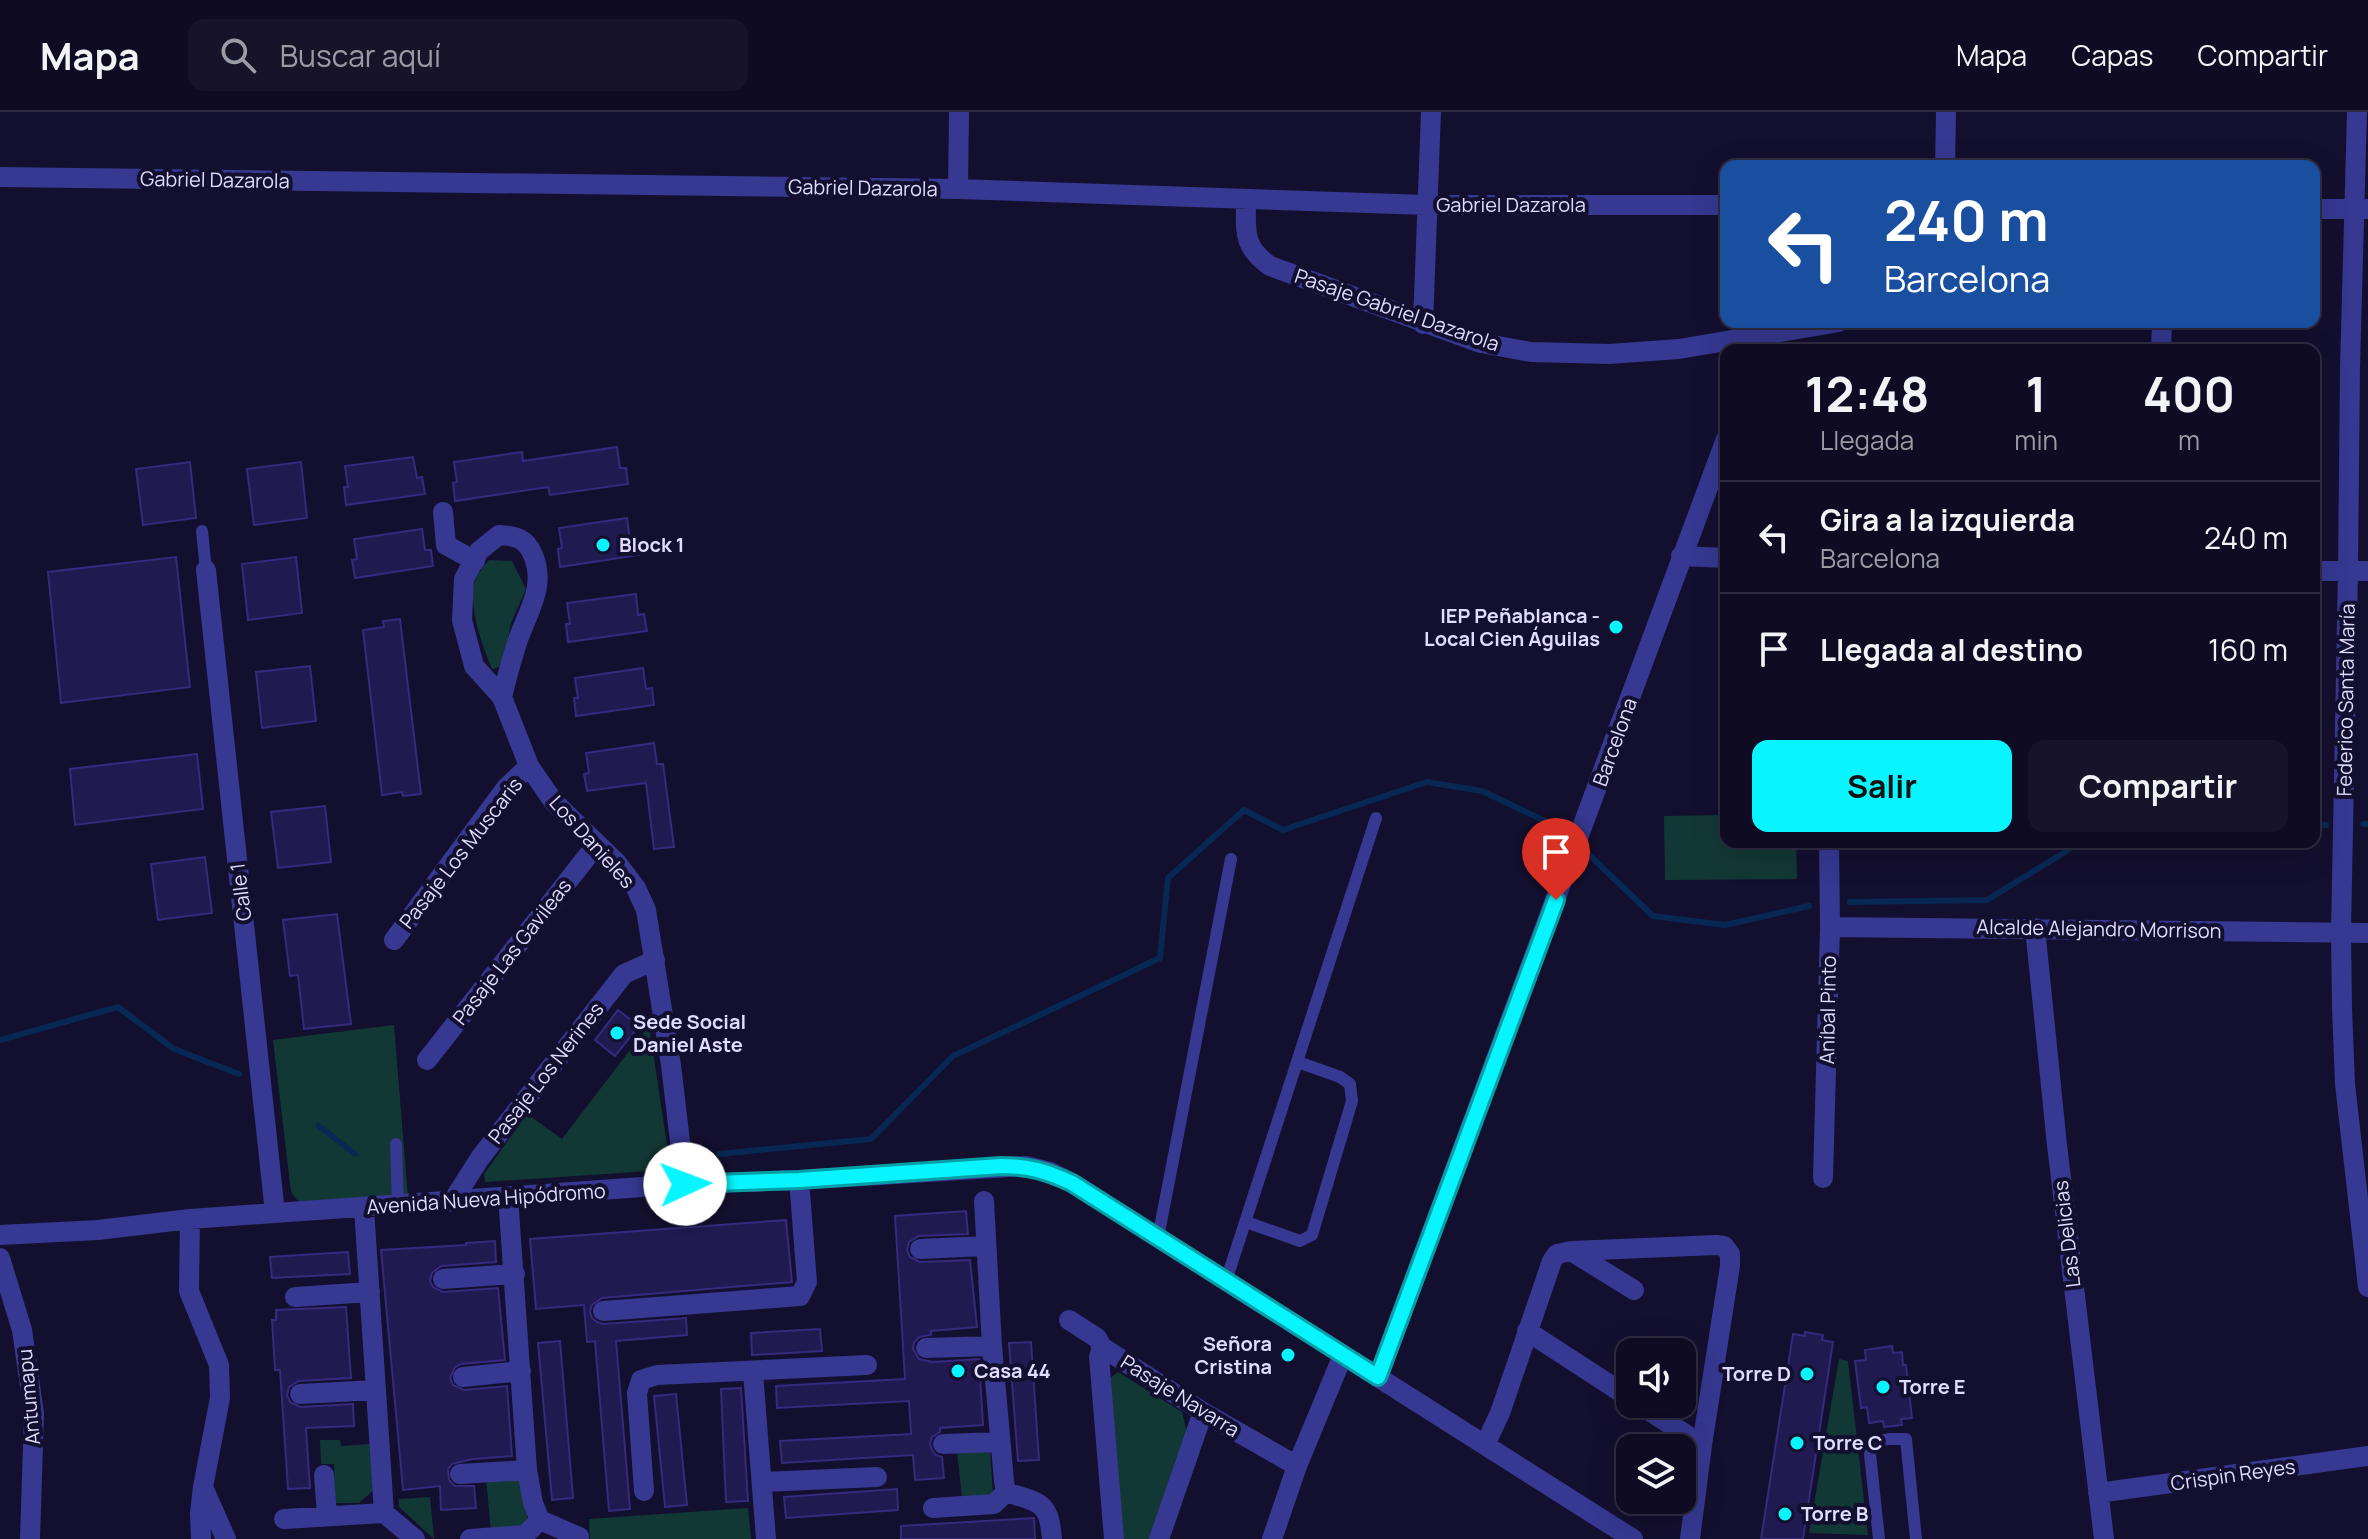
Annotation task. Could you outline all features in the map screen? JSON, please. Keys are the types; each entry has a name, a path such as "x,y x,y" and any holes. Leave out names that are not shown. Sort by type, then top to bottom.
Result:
{"street":[{"path":"958,189 959,112"},
{"path":"1423,324 1431,112"},
{"path":"1945,160 1946,112"},
{"name":"Federico Santa María","path":"2357,112 2361,209 2358,571 2341,932 2345,1084 2365,1227 2368,1287"},
{"name":"Gabriel Dazarola","path":"0,177 958,189 1427,205 1720,205"},
{"name":"Pasaje Gabriel Dazarola","path":"1246,200 1246,231 1250,248 1257,258 1270,266 1481,343 1531,352 1609,354 1720,346"},
{"path":"2320,209 2361,209"},
{"name":"Pasaje Gabriel Dazarola","path":"1757,344 1817,328"},
{"name":"Barcelona","path":"1378,1377 1720,455"},
{"path":"443,512 446,545 475,561"},
{"path":"499,535 517,536 530,548 539,569 537,593 518,639 502,697 474,666 462,620 464,579 479,551 499,535"},
{"path":"1681,556 1720,558"},
{"name":"Calle 1","path":"206,570 275,1213"},
{"path":"2320,571 2358,571"},
{"name":"Los Danieles","path":"502,697 529,766 553,801 617,863 636,888 646,910 671,1065 685,1184"},
{"name":"Pasaje Los Muscaris","path":"394,940 506,788 529,766"},
{"name":"Pasaje Las Gavileas","path":"427,1060 597,844"},
{"name":"Aníbal Pinto","path":"1823,1178 1829,848"},
{"name":"Alcalde Alejandro Morrison","path":"1830,927 2368,933"},
{"name":"Las Delicias","path":"2035,928 2057,1145 2104,1539"},
{"name":"Pasaje Los Nerines","path":"452,1202 480,1158 624,974 655,960"},
{"name":"Avenida Nueva Hipódromo","path":"0,1235 685,1184 1026,1166 1050,1172 1072,1183 1633,1539"},
{"path":"603,1311 800,1296 807,1282 799,1180"},
{"path":"508,1196 527,1470 533,1503 540,1520 579,1539"},
{"path":"984,1201 999,1442 1006,1492"},
{"path":"364,1208 384,1513"},
{"path":"190,1219 189,1291 219,1365 220,1398 203,1487 201,1539"},
{"path":"1485,1445 1500,1413 1557,1254 1716,1245 1728,1249 1730,1266 1690,1539"},
{"path":"920,1249 985,1246"},
{"path":"1571,1251 1634,1290"},
{"name":"Antumapu","path":"0,1258 22,1330 34,1414 30,1539"},
{"path":"443,1279 515,1274"},
{"path":"295,1297 370,1292"},
{"name":"Pasaje Navarra","path":"1069,1320 1097,1338 1102,1347 1203,1412 1297,1466"},
{"path":"1527,1331 1616,1389"},
{"path":"926,1348 992,1346"},
{"path":"1102,1347 1099,1357 1114,1539"},
{"path":"1272,1539 1297,1466 1343,1355"},
{"path":"644,1491 637,1393 641,1380 657,1375 867,1365"},
{"path":"463,1377 521,1371"},
{"path":"753,1372 766,1539"},
{"path":"300,1394 376,1390"},
{"path":"1159,1539 1203,1412"},
{"path":"1661,1418 1702,1445"},
{"path":"943,1444 999,1442"},
{"name":"Crispin Reyes","path":"2098,1493 2368,1456"},
{"path":"460,1474 527,1470"},
{"path":"324,1475 327,1516"},
{"path":"763,1482 877,1477"},
{"path":"203,1487 226,1539"},
{"path":"933,1508 994,1504 1006,1492"},
{"path":"1006,1492 1041,1504 1048,1511 1052,1539"},
{"path":"284,1519 384,1513 415,1539"},
{"path":"470,1539 525,1535 540,1520"}],"lane":[{"path":"202,531 206,570"},
{"path":"1226,1281 1376,818"},
{"path":"1158,1238 1231,859"},
{"path":"1246,1222 1300,1241 1312,1235 1352,1101 1350,1084 1340,1077 1298,1062"},
{"path":"396,1144 398,1206"},
{"path":"1879,1539 1870,1454 1875,1442 1898,1439 1906,1439 1916,1539"}],"green space":[{"path":"489,560 512,561 526,589 511,623 503,666 492,669 476,622 473,597 477,576"},
{"path":"1720,815 1720,848 1796,848 1797,879 1665,880 1664,816"},
{"path":"394,1025 408,1198 306,1203 297,1200 291,1192 273,1040"},
{"path":"649,1025 670,1165 665,1170 485,1182 484,1174 527,1114 562,1139"},
{"path":"1839,1359 1848,1361 1868,1535 1809,1533"},
{"path":"1118,1372 1182,1412 1187,1432 1150,1539 1122,1539 1110,1378"},
{"path":"320,1440 340,1440 341,1446 371,1444 375,1489 359,1503 335,1503 334,1464 321,1464"},
{"path":"990,1449 993,1496 962,1497 957,1451"},
{"path":"486,1478 521,1478 528,1522 520,1531 491,1532"},
{"path":"430,1497 434,1539 399,1507 399,1499"},
{"path":"748,1508 751,1539 590,1539 589,1519"}],"building":[{"path":"617,447 620,468 626,468 628,484 550,495 548,487 455,501 453,483 457,482 454,462 522,452 523,461"},
{"path":"413,457 417,478 422,477 425,494 346,505 344,487 348,487 345,466"},
{"path":"190,462 196,518 143,525 136,469"},
{"path":"301,462 307,518 254,525 247,469"},
{"name":"Block 1","path":"627,518 630,540 636,539 639,555 560,567 558,549 562,548 559,528"},
{"path":"422,529 425,550 431,550 433,566 355,578 352,560 357,559 354,539"},
{"path":"176,557 190,687 61,703 48,572"},
{"path":"296,557 302,613 248,620 242,564"},
{"path":"636,594 638,615 644,614 647,631 568,642 566,624 570,624 567,603"},
{"path":"400,619 421,794 403,796 402,792 382,795 363,630 384,627 383,621"},
{"path":"310,666 316,721 262,728 256,672"},
{"path":"643,668 646,689 652,688 654,705 576,716 574,698 578,698 575,678"},
{"path":"654,743 657,764 663,764 674,847 654,849 646,783 587,791 584,774 589,773 586,753"},
{"path":"197,754 203,809 75,825 70,769"},
{"path":"325,806 331,862 278,868 271,812"},
{"path":"205,857 212,913 158,920 151,864"},
{"path":"337,914 351,1024 304,1029 298,975 290,976 283,920"},
{"name":"Sede Social Daniel Aste","path":"618,1010 639,1026 615,1056 595,1040"},
{"path":"966,1211 968,1234 919,1236 909,1242 907,1250 910,1257 920,1262 970,1260 977,1327 931,1331 931,1335 919,1337 913,1349 919,1359 933,1362 979,1359 983,1425 940,1428 940,1432 932,1437 932,1450 942,1457 944,1478 915,1480 913,1455 782,1463 780,1441 911,1434 909,1401 777,1408 776,1386 905,1379 895,1216"},
{"path":"786,1220 792,1282 602,1298 592,1305 592,1318 603,1324 686,1318 687,1335 616,1341 630,1509 609,1511 595,1341 587,1342 584,1305 536,1309 530,1239"},
{"path":"495,1241 496,1262 441,1266 432,1273 430,1281 433,1287 443,1292 498,1288 505,1360 461,1364 455,1367 450,1378 453,1385 464,1390 507,1386 512,1456 452,1464 448,1469 449,1480 455,1486 474,1486 476,1508 441,1510 440,1486 403,1490 381,1250"},
{"path":"348,1252 350,1274 272,1278 270,1257"},
{"path":"346,1307 351,1378 299,1381 289,1387 287,1395 290,1402 300,1407 353,1404 354,1426 306,1428 310,1488 288,1489 280,1370 275,1370 272,1320 276,1320 276,1310"},
{"path":"820,1329 822,1351 752,1355 751,1333"},
{"path":"1805,1332 1823,1335 1822,1340 1833,1342 1803,1539 1761,1539 1793,1334 1805,1336"},
{"path":"560,1341 573,1498 552,1500 538,1343"},
{"path":"1031,1342 1039,1460 1018,1461 1009,1343"},
{"name":"Torre E","path":"1892,1346 1893,1353 1902,1352 1903,1365 1906,1365 1912,1418 1901,1419 1902,1425 1884,1427 1883,1421 1869,1423 1867,1407 1861,1408 1855,1361 1866,1360 1865,1350"},
{"path":"741,1388 748,1501 726,1502 721,1389"},
{"path":"676,1394 687,1505 665,1507 654,1396"},
{"path":"897,1489 898,1510 786,1518 784,1497"},
{"path":"1034,1518 1035,1539 901,1539 901,1526"}],"waterway":[{"path":"719,1154 871,1139 953,1056 1160,958 1168,878 1244,810 1283,830 1427,782 1482,791 1562,829 1653,916 1725,925 1809,906"},
{"path":"2363,824 2368,824"},
{"path":"2320,825 2326,825"},
{"path":"1850,902 1987,900 2071,848"},
{"path":"0,1040 118,1007 174,1049 239,1074"},
{"path":"319,1126 355,1154"}],"place":[{"name":"Block 1","path":"603,545"},
{"name":"IEP Peñablanca - Local Cien Águilas","path":"1616,627"},
{"name":"Sede Social Daniel Aste","path":"617,1033"},
{"name":"Señora Cristina","path":"1288,1355"},
{"name":"Casa 44","path":"958,1371"},
{"name":"Torre D","path":"1807,1374"},
{"name":"Torre E","path":"1883,1387"},
{"name":"Torre C","path":"1797,1443"},
{"name":"Torre B","path":"1785,1514"}],"route":[{"path":"685,1184 799,1180 1001,1166 1026,1166 1050,1172 1378,1377 1556,900"}]}
